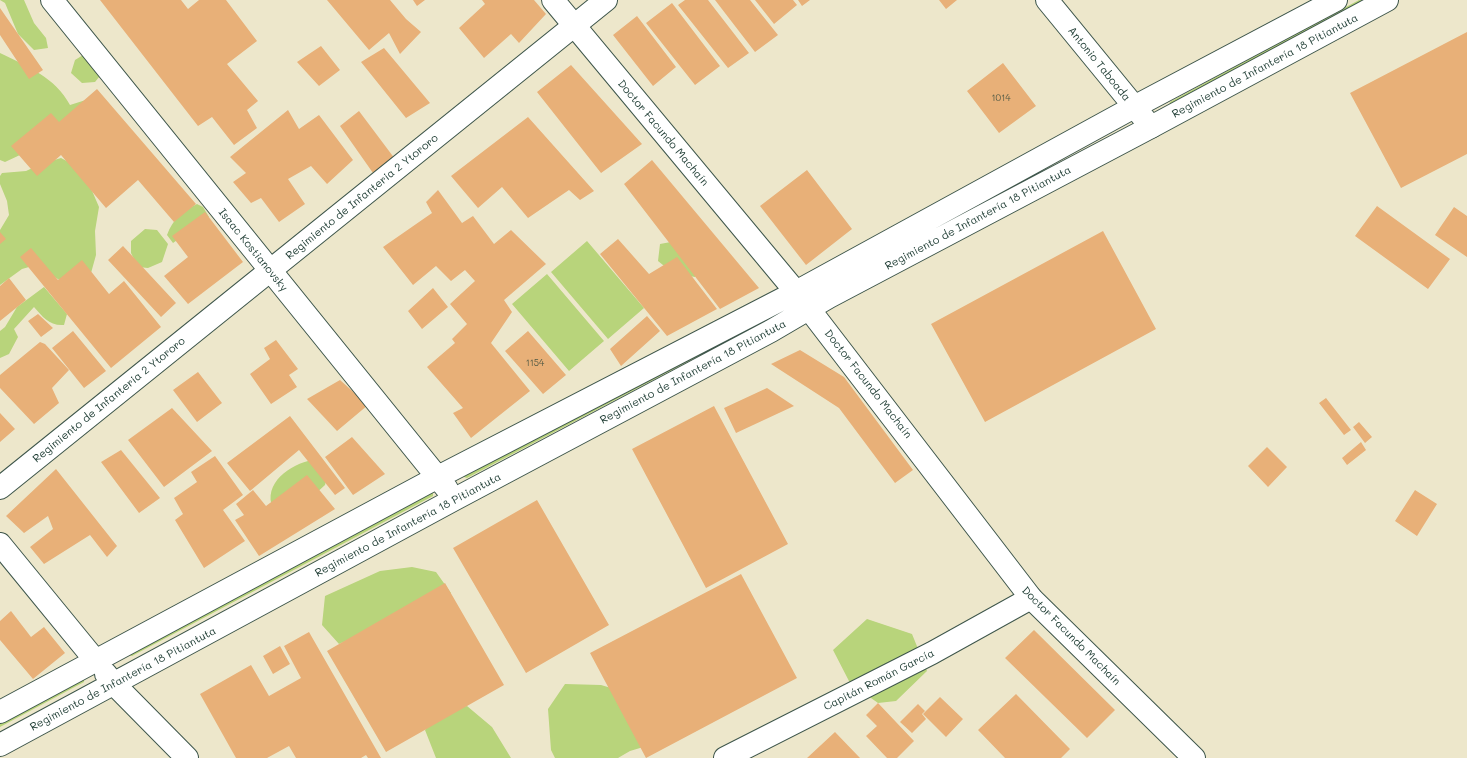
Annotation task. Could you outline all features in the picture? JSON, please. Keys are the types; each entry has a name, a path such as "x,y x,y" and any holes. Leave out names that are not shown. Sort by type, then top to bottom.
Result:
{"main road":[{"name":"Isaac Kostianovsky","path":"52,0 455,499"},
{"name":"Doctor Facundo Machaín","path":"553,0 840,347 1031,598 1194,758"},
{"name":"Regimiento de Infanteria 2 Ytororo","path":"0,488 606,0"},
{"name":"Antonio Taboada","path":"1047,0 1151,127"},
{"name":"Regimiento de Infantería 18 Pitiantuta","path":"0,745 455,499 771,331 802,300 1134,107 1336,0"},
{"name":"Regimiento de Infantería 18 Pitiantuta","path":"0,712 438,477 802,300 1151,127 1387,0"},
{"path":"0,544 114,684 188,758"},
{"name":"Capitán Román García","path":"724,758 932,653 1031,598"}],"green space":[{"path":"0,0 24,0 34,23 46,38 48,48 34,50 18,34 5,3"},
{"path":"1359,0 1370,0 1169,105 1170,102"},
{"path":"88,52 104,71 95,82 82,83 71,73 75,60"},
{"path":"0,53 30,68 49,80 64,95 70,105 92,98 20,155 5,162 0,160"},
{"path":"61,158 78,167 90,186 99,207 95,231 96,255 91,273 64,283 36,265 22,269 0,285 0,230 9,215 7,201 0,184 0,176 2,173 26,171 41,164"},
{"path":"197,204 203,207 209,217 173,243 167,235 172,224 182,213"},
{"path":"145,229 157,230 168,244 162,262 148,268 138,267 131,253 131,241"},
{"path":"687,239 703,268 695,277 673,273 658,261 660,244"},
{"path":"587,241 644,308 608,339 551,272"},
{"path":"547,274 604,341 569,371 512,304"},
{"path":"44,287 67,314 64,325 50,322 34,307 14,329 18,337 9,354 0,358 0,331 5,327 17,307"},
{"path":"785,309 784,311 467,478 464,477 464,474"},
{"path":"312,460 328,473 325,485 313,496 273,509 271,500 272,491 280,476 304,462"},
{"path":"433,492 433,496 132,656 128,655"},
{"path":"412,567 436,572 451,593 339,644 322,625 325,596 380,571"},
{"path":"867,619 912,634 927,671 896,701 878,703 850,683 833,650"},
{"path":"84,679 84,682 0,727 0,721"},
{"path":"565,684 601,685 635,695 650,745 630,751 618,758 555,758 551,750 548,709"},
{"path":"467,706 492,727 511,758 436,758 425,730 440,711"}],"building":[{"path":"100,0 181,0 188,9 199,0 226,0 257,41 227,64 258,101 247,110 257,128 234,145 212,117 198,126"},
{"path":"327,0 390,0 406,19 421,32 400,54 389,33 369,50"},
{"path":"413,0 425,0 417,6"},
{"path":"482,0 534,0 546,14 519,43 511,34 484,58 459,28 485,4"},
{"path":"685,0 708,0 749,53 728,68 678,5"},
{"path":"715,0 750,0 778,35 755,52"},
{"path":"755,0 793,0 797,5 774,24"},
{"path":"798,0 810,0 802,6"},
{"path":"939,0 957,0 946,9"},
{"path":"672,3 720,66 695,85 646,23"},
{"path":"0,8 43,70 29,79 0,35"},
{"path":"637,16 676,67 653,86 613,35"},
{"path":"1467,32 1467,154 1401,188 1350,93"},
{"path":"321,46 340,70 319,86 297,62"},
{"path":"384,48 430,103 406,118 361,62"},
{"path":"1003,63 1036,106 999,133 967,91"},
{"path":"571,65 642,144 601,173 537,92"},
{"path":"97,89 196,204 174,222 138,180 106,208 61,155 37,176 11,146 51,113 59,122"},
{"path":"288,110 299,129 319,115 353,160 327,184 311,166 288,179 305,204 279,222 261,198 251,203 233,182 246,173 230,157"},
{"path":"359,111 395,159 373,173 340,126"},
{"path":"528,117 594,191 580,200 569,190 528,218 502,187 478,208 451,176"},
{"path":"652,160 759,288 720,309 624,184"},
{"path":"807,170 852,229 806,265 760,206"},
{"path":"438,190 462,223 473,216 494,244 511,230 546,264 504,300 512,312 491,343 530,391 471,438 453,413 463,408 427,367 455,343 452,339 467,324 450,304 475,281 465,270 451,281 436,266 413,285 383,247 432,213 426,202"},
{"path":"1377,206 1450,259 1428,289 1355,236"},
{"path":"1454,207 1467,216 1467,257 1435,235"},
{"path":"205,212 243,262 188,304 164,276 188,257 172,236"},
{"path":"1103,231 1156,329 985,422 931,324"},
{"path":"0,232 6,239 0,244"},
{"path":"618,239 649,274 677,257 717,309 667,336 600,254"},
{"path":"123,246 176,303 161,317 108,260"},
{"path":"31,248 58,280 82,260 109,294 124,281 161,327 111,368 20,257"},
{"path":"9,278 26,300 0,321 0,286"},
{"path":"433,288 448,307 422,329 408,311"},
{"path":"38,314 53,328 41,337 28,321"},
{"path":"647,316 660,331 621,366 610,349"},
{"path":"73,331 106,371 84,388 52,348"},
{"path":"528,331 566,375 543,394 505,351"},
{"path":"276,340 298,369 289,375 297,387 271,404 250,374 270,359 264,348"},
{"path":"40,342 45,344 69,370 52,388 59,403 34,424 0,388 0,375"},
{"path":"800,350 844,377 913,470 895,483 839,408 771,364"},
{"path":"198,372 222,403 197,422 173,390"},
{"path":"340,380 368,405 337,431 307,399"},
{"path":"767,388 794,406 736,433 724,408"},
{"path":"1326,398 1351,430 1344,435 1319,403"},
{"path":"714,406 788,544 706,588 632,449"},
{"path":"172,408 212,451 164,487 128,440"},
{"path":"0,413 15,429 0,442"},
{"path":"290,416 345,488 335,495 299,450 250,491 227,463"},
{"path":"1359,422 1372,437 1365,443 1353,427"},
{"path":"352,437 385,474 353,495 325,457"},
{"path":"1361,442 1366,450 1347,465 1342,458"},
{"path":"1267,447 1287,467 1268,487 1248,466"},
{"path":"121,450 160,498 139,513 101,462"},
{"path":"215,456 243,495 223,510 245,541 204,568 175,520 183,514 174,498 197,482 191,472"},
{"path":"56,469 117,546 107,557 90,535 44,564 30,547 53,529 48,516 24,533 6,516"},
{"path":"307,475 335,509 259,556 235,520 244,515 236,504 253,490 266,506"},
{"path":"1415,490 1437,504 1417,536 1395,521"},
{"path":"537,500 609,625 526,673 453,548"},
{"path":"741,574 797,678 646,758 590,653"},
{"path":"445,583 504,685 386,752 327,651"},
{"path":"11,611 31,637 44,627 65,653 33,679 0,640 0,621"},
{"path":"1034,630 1115,710 1087,738 1005,658"},
{"path":"309,632 381,758 368,758 366,755 361,758 296,758 289,746 267,758 236,758 200,694 251,665 269,696 301,678 284,646"},
{"path":"280,646 290,664 273,674 263,656"},
{"path":"1016,694 1070,749 1061,758 1005,758 978,730"},
{"path":"940,697 963,719 946,737 923,714"},
{"path":"878,703 914,741 897,758 887,758 866,736 877,726 866,715"},
{"path":"918,704 925,711 922,714 926,719 912,733 900,722"},
{"path":"835,732 860,758 807,758"}]}
